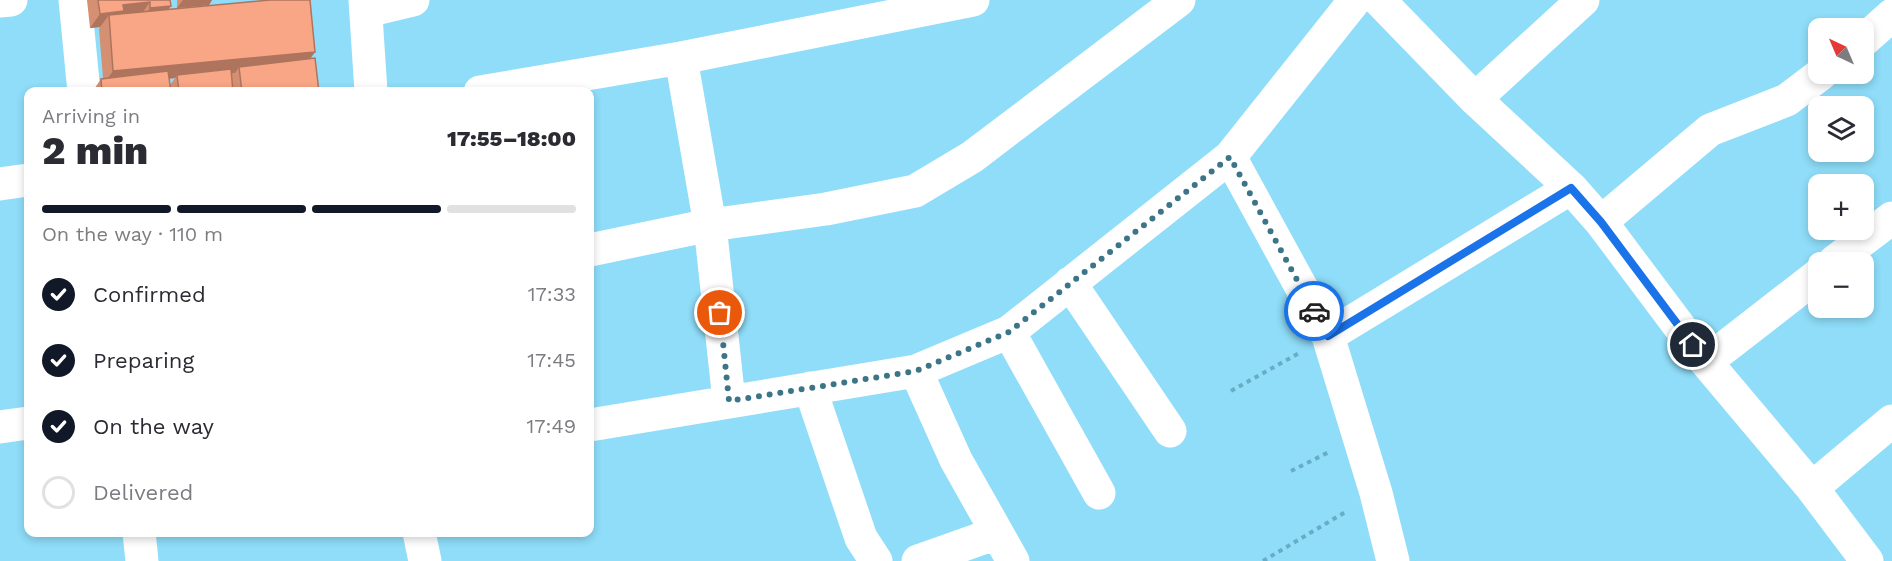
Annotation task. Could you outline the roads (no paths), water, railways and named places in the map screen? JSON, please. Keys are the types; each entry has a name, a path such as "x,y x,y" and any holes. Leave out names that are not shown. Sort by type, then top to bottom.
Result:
{"street":[{"path":"0,1 11,0"},
{"path":"75,0 84,87"},
{"path":"372,87 366,6 413,0"},
{"path":"510,87 681,58 973,0"},
{"path":"594,249 710,225 826,209 915,191 972,157 1179,0"},
{"path":"594,424 916,371 1009,332 1230,157 1355,0"},
{"path":"1379,0 1475,99 1571,188 1601,222 1706,362 1812,488 1867,561"},
{"path":"1475,99 1583,0"},
{"path":"681,58 710,225 729,401"},
{"path":"1601,222 1710,130 1787,100 1808,84"},
{"path":"1230,157 1328,336 1376,493 1393,561"},
{"path":"0,184 24,181"},
{"path":"1328,336 1571,188"},
{"path":"1847,252 1892,218"},
{"path":"1706,362 1808,283"},
{"path":"1070,284 1170,431"},
{"path":"1009,332 1099,493"},
{"path":"916,371 956,460 1013,561"},
{"path":"810,388 861,538 876,561"},
{"path":"1812,488 1892,420"},
{"path":"0,427 24,424"},
{"path":"918,561 997,533"},
{"path":"140,537 142,561"},
{"path":"419,537 425,561"}]}
